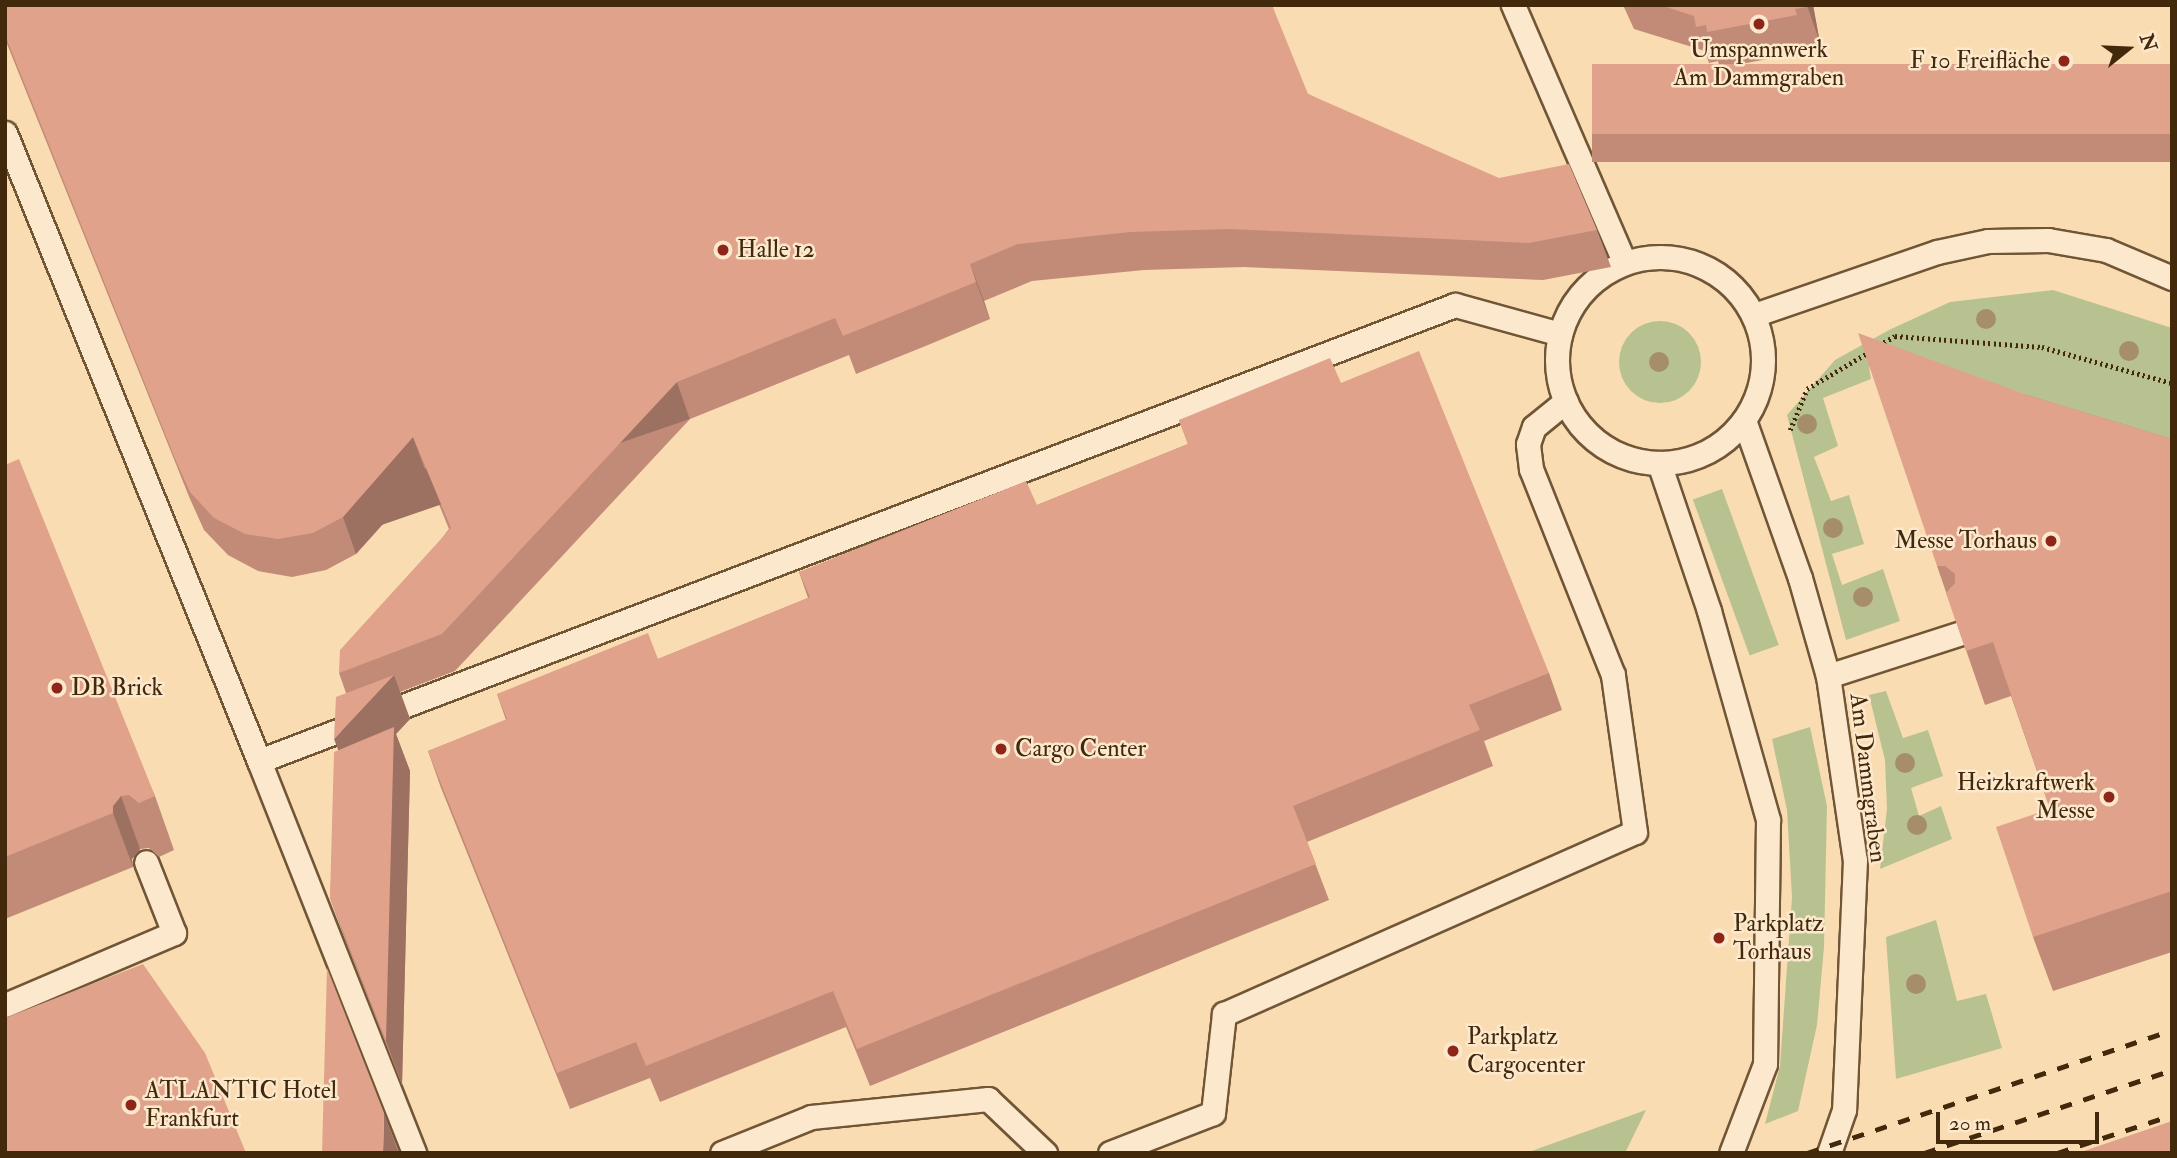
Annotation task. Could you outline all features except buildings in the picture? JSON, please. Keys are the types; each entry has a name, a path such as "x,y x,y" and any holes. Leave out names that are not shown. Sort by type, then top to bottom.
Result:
{"lane":[{"path":"1513,5 1624,262"},
{"path":"5,133 414,1153"},
{"path":"1754,316 1937,252 1988,241 2048,240 2106,250 2172,278"},
{"path":"1654,256 1685,259 1713,271 1737,290 1754,316 1762,342 1763,369 1757,396 1744,420 1721,443 1691,458 1658,463 1629,458 1603,446 1581,426 1566,401 1558,368 1560,334 1573,303 1596,279 1624,262 1654,256"},
{"path":"259,761 1455,305 1560,334"},
{"path":"1110,1153 1213,1114 1224,1014 1635,832 1613,675 1531,469 1528,444 1534,427 1566,401"},
{"name":"Am Dammgraben","path":"1744,420 1800,578 1828,676 1855,859 1844,1110 1829,1153"},
{"path":"1658,463 1709,611 1768,820 1765,1064 1731,1153"},
{"path":"1828,676 1961,633"},
{"path":"5,1005 174,933 146,862"},
{"path":"722,1153 811,1117 988,1099 1045,1153"}],"green space":[{"path":"2053,290 2172,328 2172,446 1869,367 1871,379 1823,398 1838,446 1814,457 1831,501 1849,495 1864,544 1832,554 1842,585 1883,569 1900,621 1846,640 1787,415 1835,360 1889,330 1950,302"},
{"path":"1660,321 1676,324 1689,333 1698,346 1701,362 1698,378 1689,391 1676,400 1660,403 1644,400 1631,391 1622,378 1619,362 1622,346 1631,333 1644,324"},
{"path":"1722,489 1779,645 1750,656 1693,500"},
{"path":"1886,691 1903,738 1928,730 1943,776 1911,788 1919,816 1941,806 1952,839 1880,869 1887,809 1885,760 1869,695"},
{"path":"1810,727 1827,806 1824,947 1817,1025 1798,1111 1765,1124 1780,1066 1792,897 1787,810 1772,739"},
{"path":"1936,920 1957,1001 1986,994 2002,1048 1896,1079 1886,937"},
{"path":"1646,1110 1625,1153 1526,1153"}],"railway":[{"path":"1807,1153 2172,1030"},
{"path":"1924,1153 2172,1070"},
{"path":"2057,1153 2172,1115"}],"place":[{"name":"Umspannwerk Am Dammgraben","path":"1759,24"},
{"name":"F 10 Freifläche","path":"2064,61"},
{"name":"Halle 12","path":"723,250"},
{"name":"Messe Torhaus","path":"2051,541"},
{"name":"DB Brick","path":"57,688"},
{"name":"Cargo Center","path":"1001,749"},
{"name":"Heizkraftwerk Messe","path":"2109,797"},
{"name":"Parkplatz Torhaus","path":"1719,938"},
{"name":"Parkplatz Cargocenter","path":"1453,1051"},
{"name":"ATLANTIC Hotel Frankfurt","path":"131,1105"}]}
